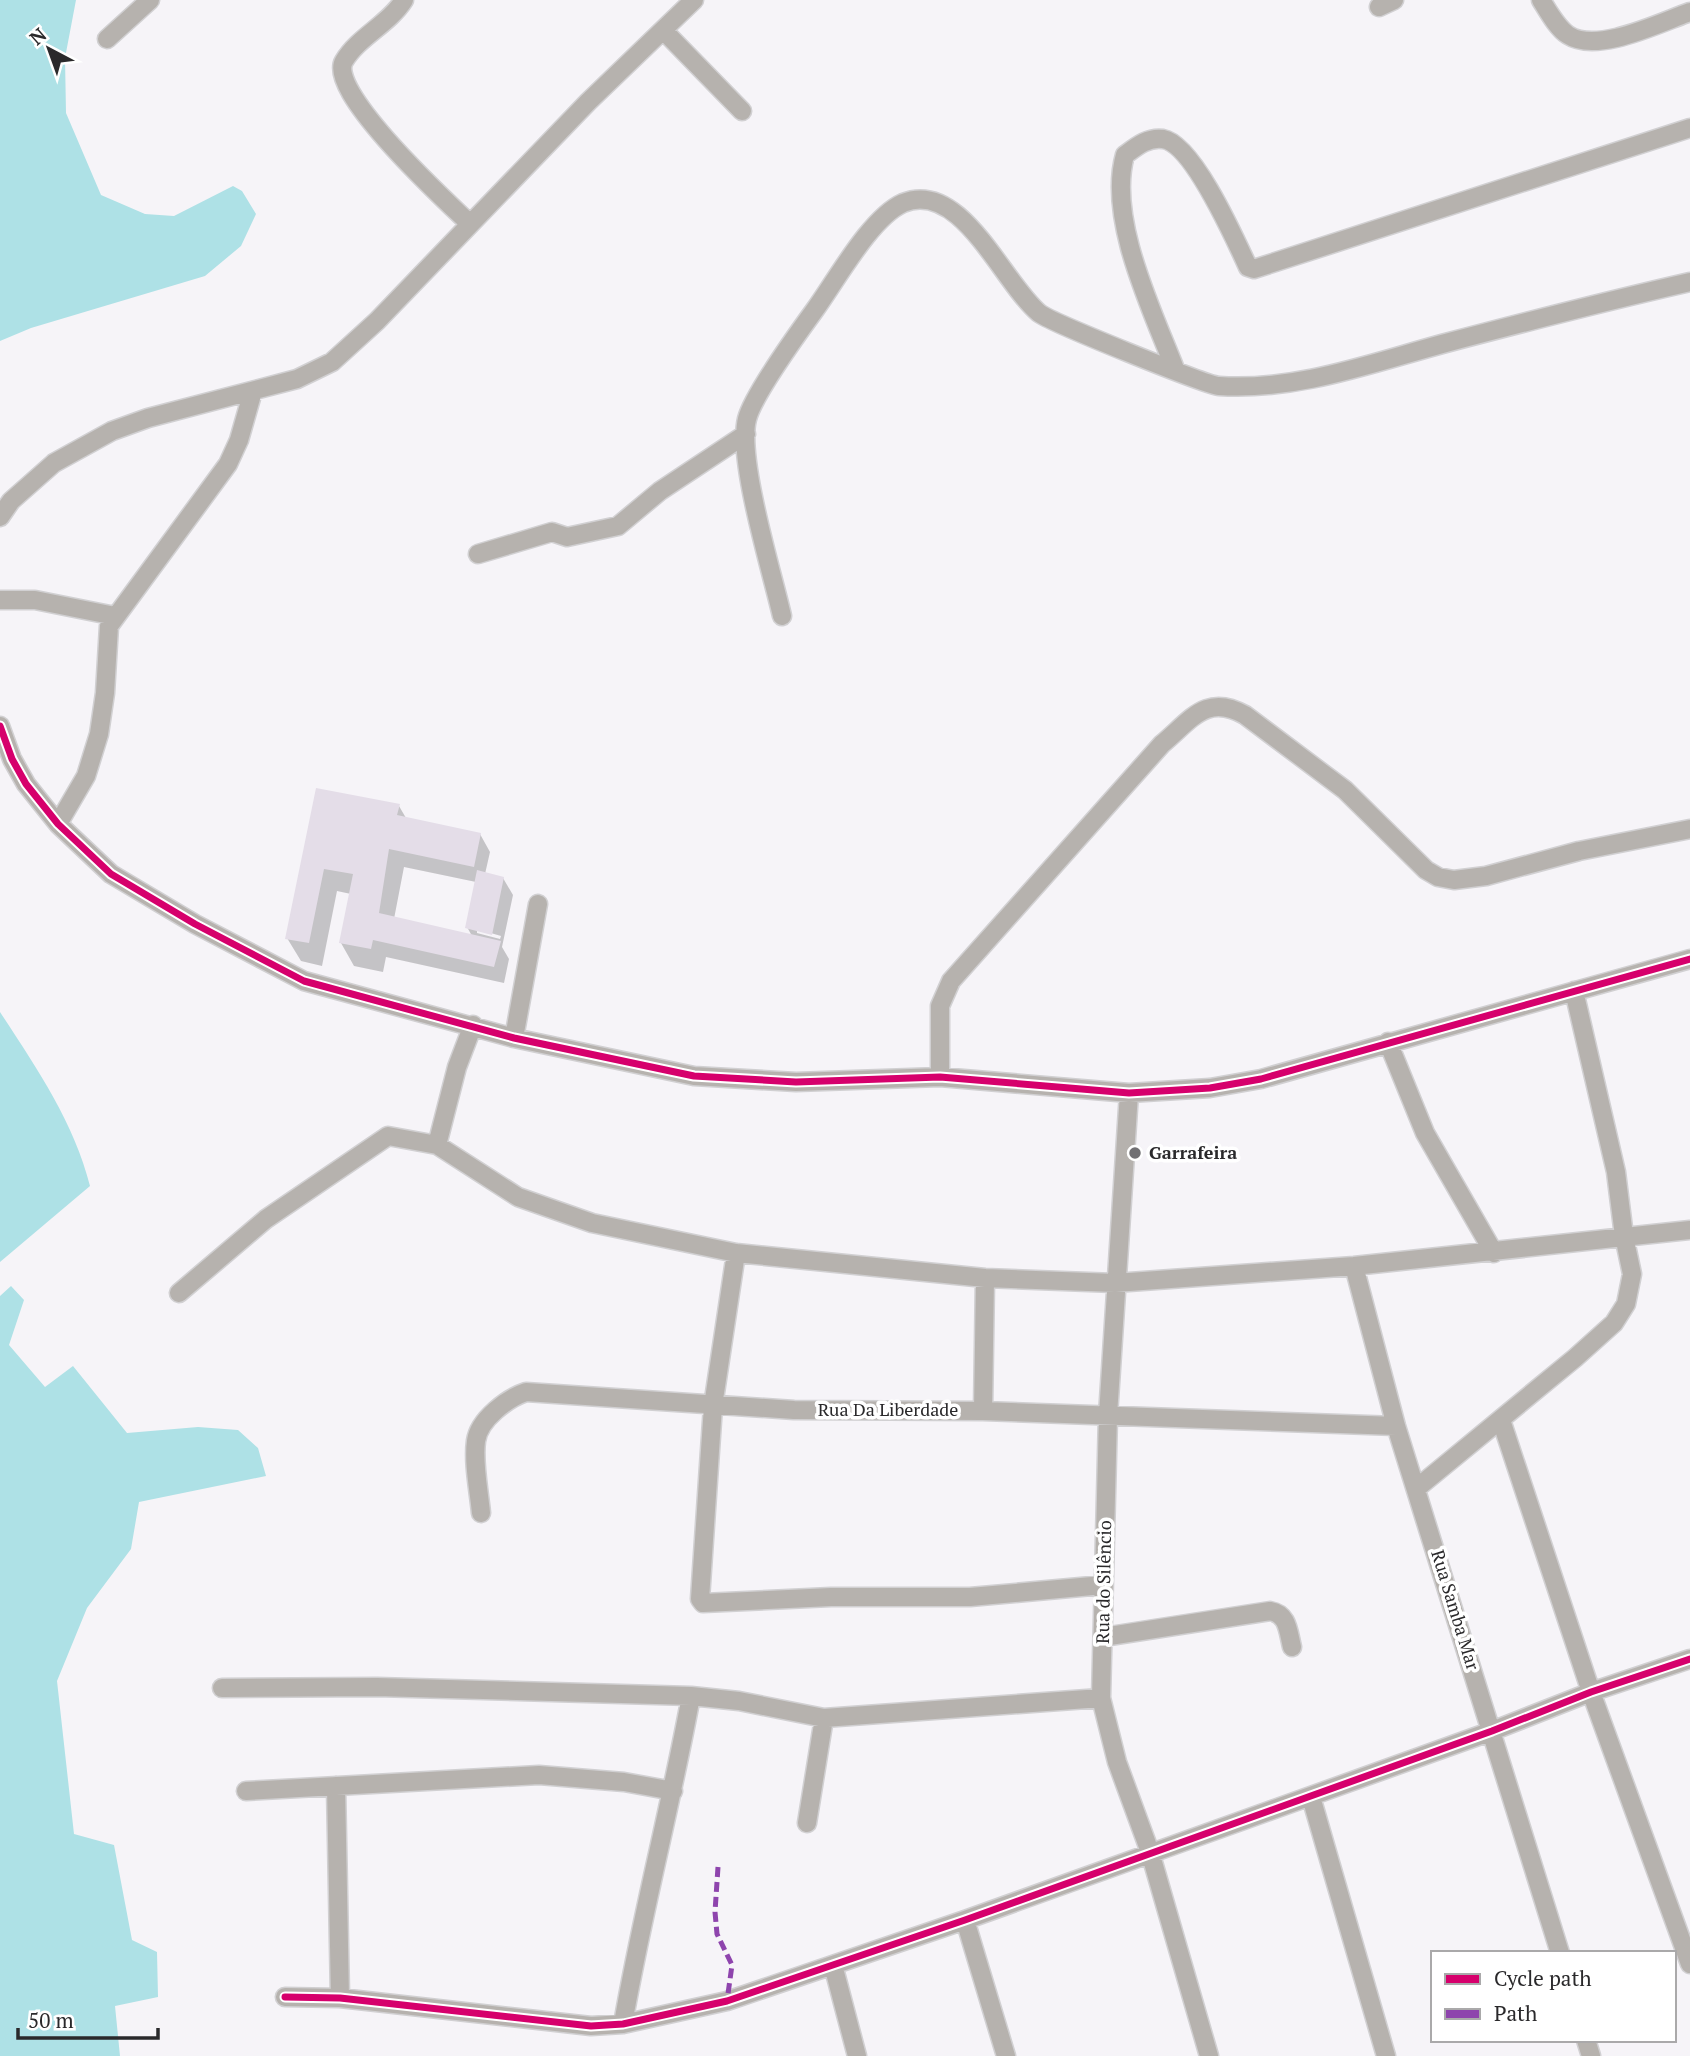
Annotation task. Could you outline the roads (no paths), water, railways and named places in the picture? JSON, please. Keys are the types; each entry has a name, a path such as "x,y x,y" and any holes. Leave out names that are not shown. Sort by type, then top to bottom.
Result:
{"street":[{"path":"107,38 150,0"},
{"path":"404,0 344,60 342,76 377,131 469,223"},
{"path":"0,517 31,482 82,445 148,418 298,379 332,362 377,321 588,102 664,32 694,0"},
{"path":"1541,0 1566,35 1582,41 1600,42 1690,12"},
{"path":"664,32 742,111"},
{"path":"1175,369 1138,267 1119,196 1125,155 1139,144 1152,139 1166,139 1185,152 1228,224 1248,267 1254,268 1690,128"},
{"path":"782,616 750,478 747,416 795,338 887,213 906,202 929,199 948,205 962,217 1017,291 1042,316 1216,386 1297,383 1569,310 1690,282"},
{"path":"58,824 86,776 99,734 105,693 106,640 115,616 228,464 239,440 253,391"},
{"path":"478,554 552,532 567,537 618,526 660,491 746,434"},
{"path":"0,600 35,600 115,616"},
{"path":"940,1077 940,1006 951,981 1162,744 1202,711 1218,705 1230,707 1245,715 1345,790 1426,870 1438,877 1454,880 1486,876 1579,851 1690,829"},
{"path":"0,726 12,759 26,784 58,824 111,874 195,924 304,981 514,1038 694,1076 796,1082 940,1077 1129,1093 1210,1088 1261,1080 1690,959"},
{"path":"514,1038 538,904"},
{"path":"1417,1488 1501,1420 1614,1322 1626,1304 1631,1289 1632,1273 1624,1236 1616,1172 1574,991"},
{"path":"437,1145 457,1067 474,1025"},
{"path":"1388,1042 1425,1133 1494,1252"},
{"name":"Rua do Silêncio","path":"1129,1093 1108,1415 1101,1698 1117,1762 1150,1852 1209,2056"},
{"path":"179,1293 266,1219 388,1136 437,1145 518,1197 592,1223 736,1253 985,1278 1115,1283 1354,1266 1690,1230"},
{"path":"736,1253 713,1406 700,1600 703,1603 831,1597 970,1597 1103,1585"},
{"name":"Rua Samba Mar","path":"1354,1266 1396,1426 1559,1951"},
{"path":"983,1411 985,1278"},
{"name":"Rua Da Liberdade","path":"481,1513 476,1439 493,1415 516,1395 540,1392 794,1410 983,1411 1396,1426"},
{"path":"1501,1420 1591,1692 1690,1964"},
{"path":"1103,1637 1270,1611 1279,1613 1284,1618 1292,1647"},
{"path":"285,1997 340,1998 591,2026 624,2024 727,2001 965,1920 1150,1852 1311,1797 1591,1692 1690,1659"},
{"path":"222,1688 377,1687 691,1696 739,1701 824,1718 1101,1698"},
{"path":"624,2024 643,1912 661,1828 673,1791 691,1696"},
{"path":"807,1823 824,1718"},
{"path":"246,1791 539,1775 624,1782 673,1791"},
{"path":"336,1786 340,1998"},
{"path":"1311,1797 1386,2056"},
{"path":"965,1920 1006,2056"},
{"path":"833,1965 857,2056"}],"water":[{"path":"0,0 76,0 65,58 66,113 101,195 145,214 174,216 233,186 242,191 256,214 241,246 205,276 31,328 0,341"},
{"path":"0,1012 64,1117 90,1186 0,1262"},
{"path":"11,1286 24,1300 9,1345 45,1387 73,1366 127,1433 198,1427 238,1430 258,1448 266,1476 139,1502 131,1549 87,1608 57,1681 74,1834 114,1845 132,1940 157,1952 158,1997 115,2006 120,2056 0,2056 0,1296"}],"place":[{"name":"Garrafeira","path":"1135,1153"}]}
